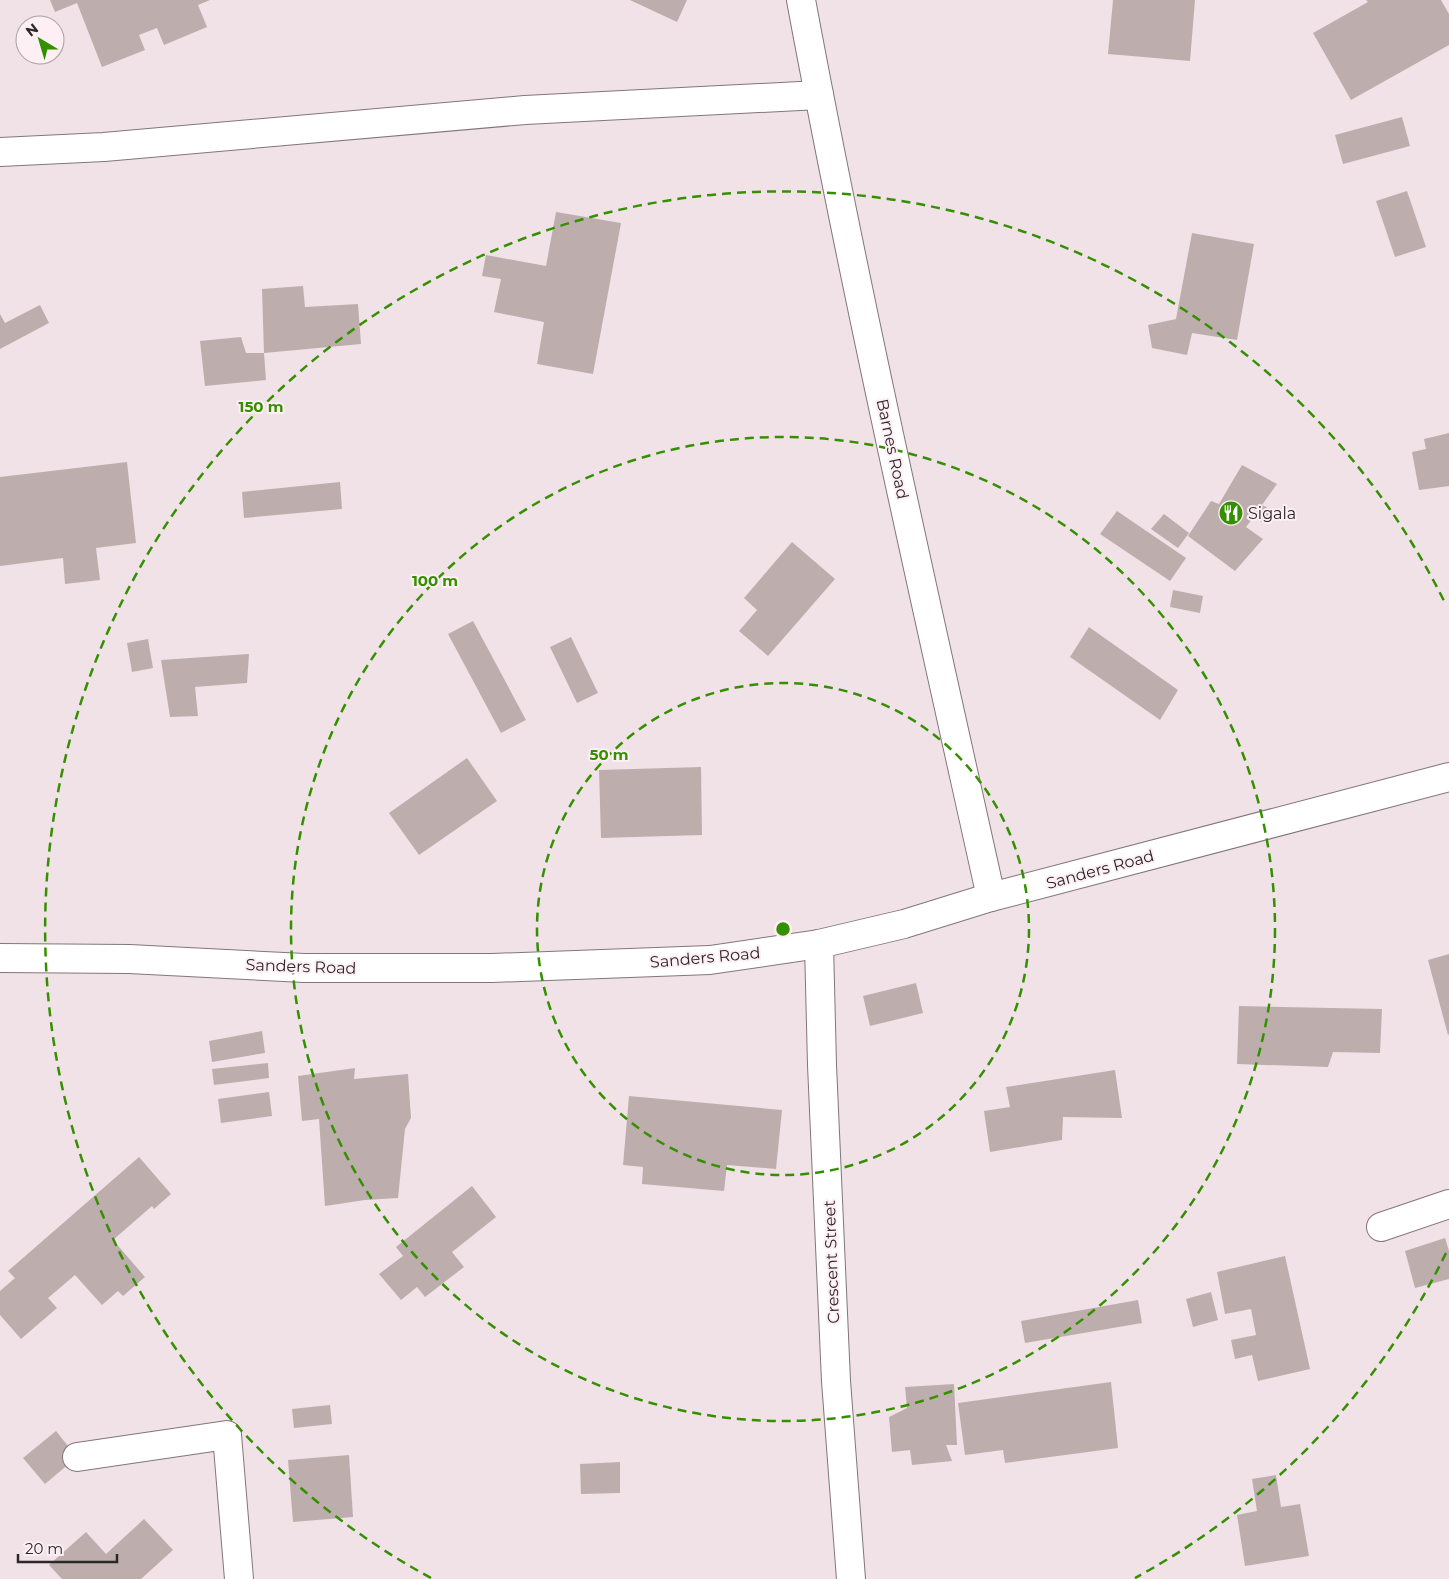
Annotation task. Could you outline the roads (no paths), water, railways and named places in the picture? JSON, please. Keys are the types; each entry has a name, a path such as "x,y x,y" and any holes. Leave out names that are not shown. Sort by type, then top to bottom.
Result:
{"street":[{"name":"Barnes Road","path":"801,0 819,95 902,491 992,897"},
{"path":"0,152 104,147 525,110 819,95"},
{"name":"Sanders Road","path":"0,958 129,959 304,968 492,968 710,960 819,944 904,924 992,897 1449,777"},
{"name":"Crescent Street","path":"819,944 822,1066 831,1234 836,1380 851,1579"},
{"path":"1381,1227 1449,1204"},
{"path":"77,1457 227,1435 239,1579"}],"place":[{"name":"Sigala","path":"1231,513"}]}
